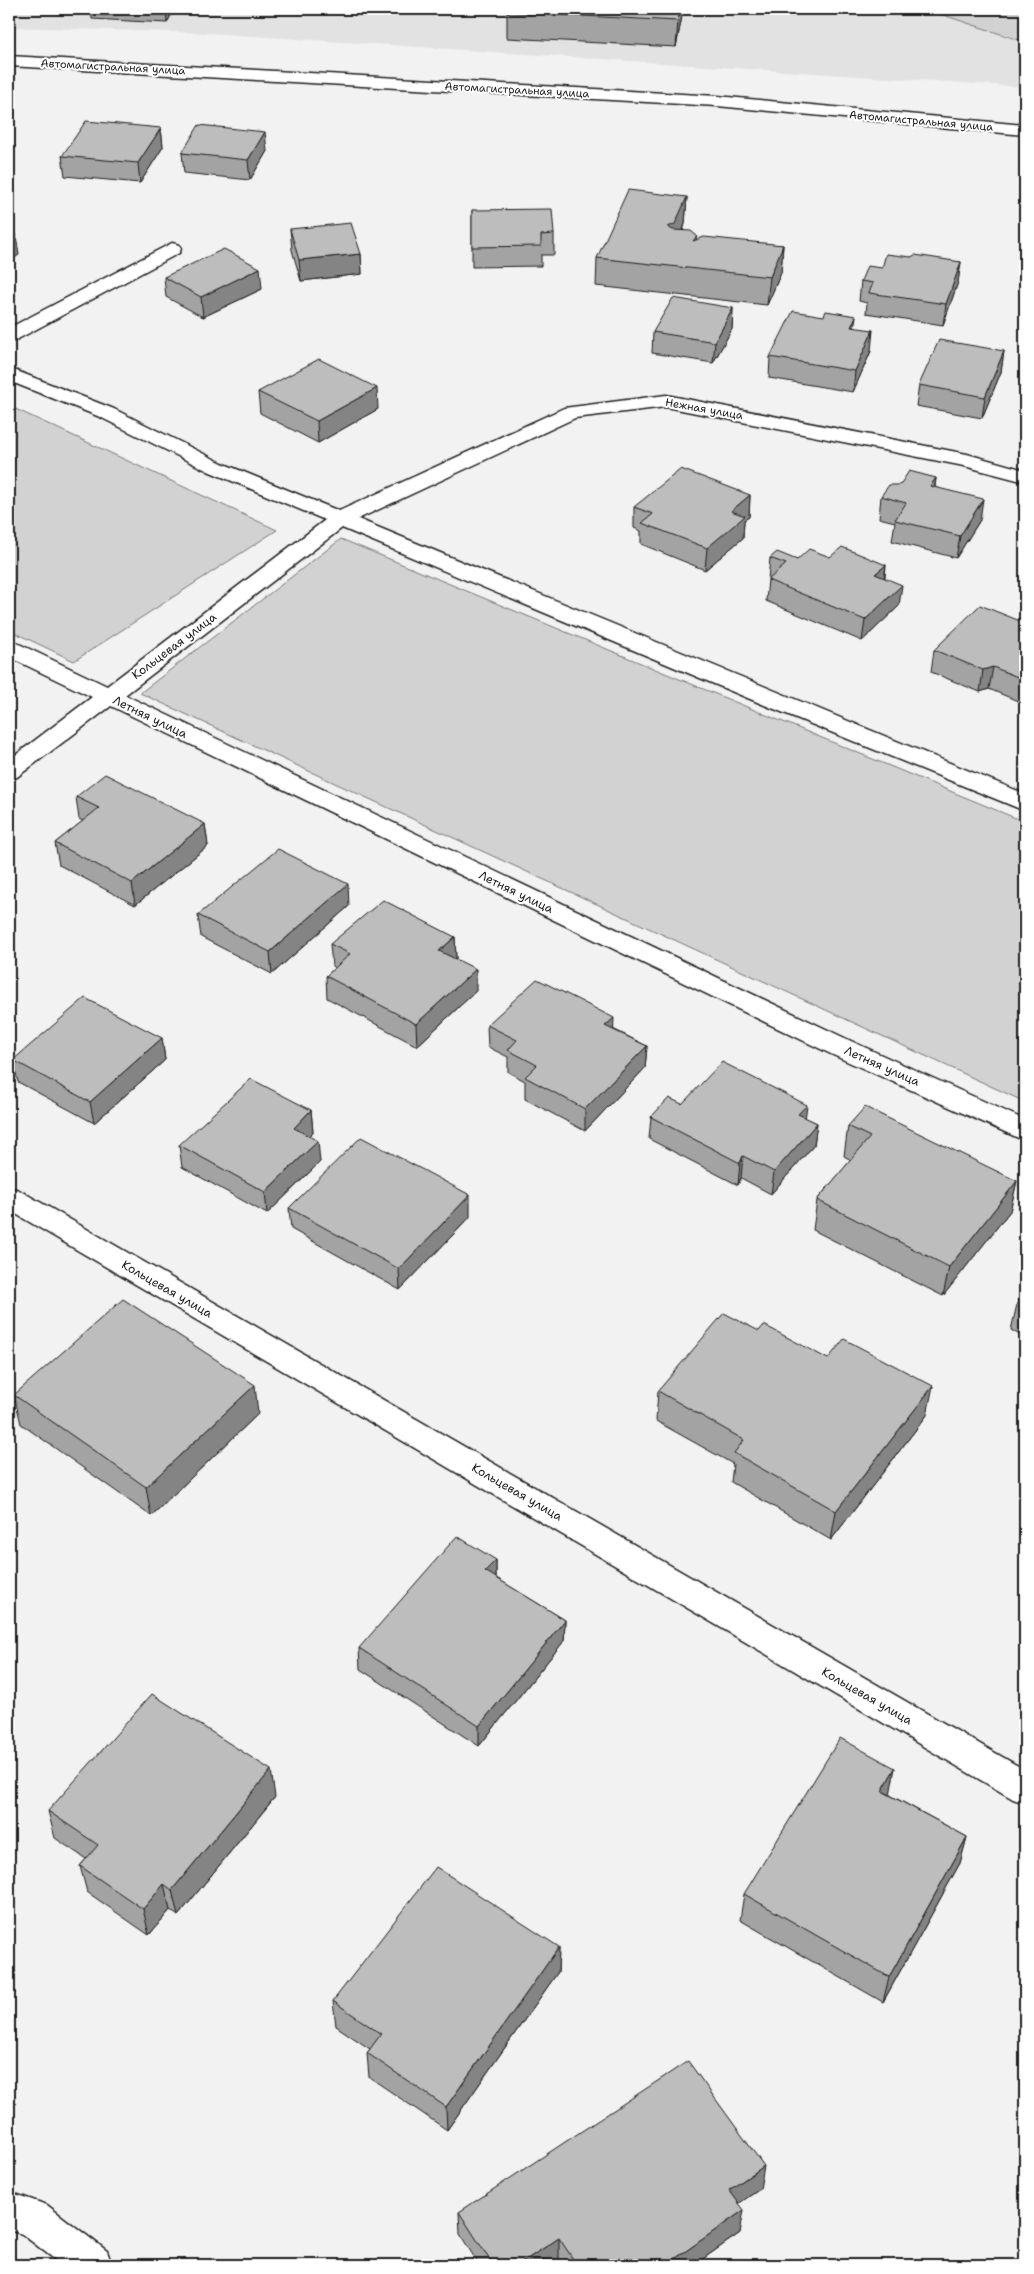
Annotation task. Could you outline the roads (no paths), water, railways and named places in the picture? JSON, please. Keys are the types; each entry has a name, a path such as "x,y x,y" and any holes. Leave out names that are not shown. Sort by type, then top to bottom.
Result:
{"street":[{"name":"Автомагистральная улица","path":"9,61 717,101 1025,130"},
{"path":"9,336 172,250"},
{"path":"9,374 107,413 215,467 770,699 1025,803"},
{"name":"Нежная улица","path":"340,519 571,412 666,401 966,460 1025,476"},
{"name":"Кольцевая улица","path":"9,772 340,519"},
{"name":"Летняя улица","path":"9,648 833,1044 1025,1131"},
{"name":"Кольцевая улица","path":"16,1208 1025,1788"},
{"path":"9,2211 33,2219 93,2265"}]}
